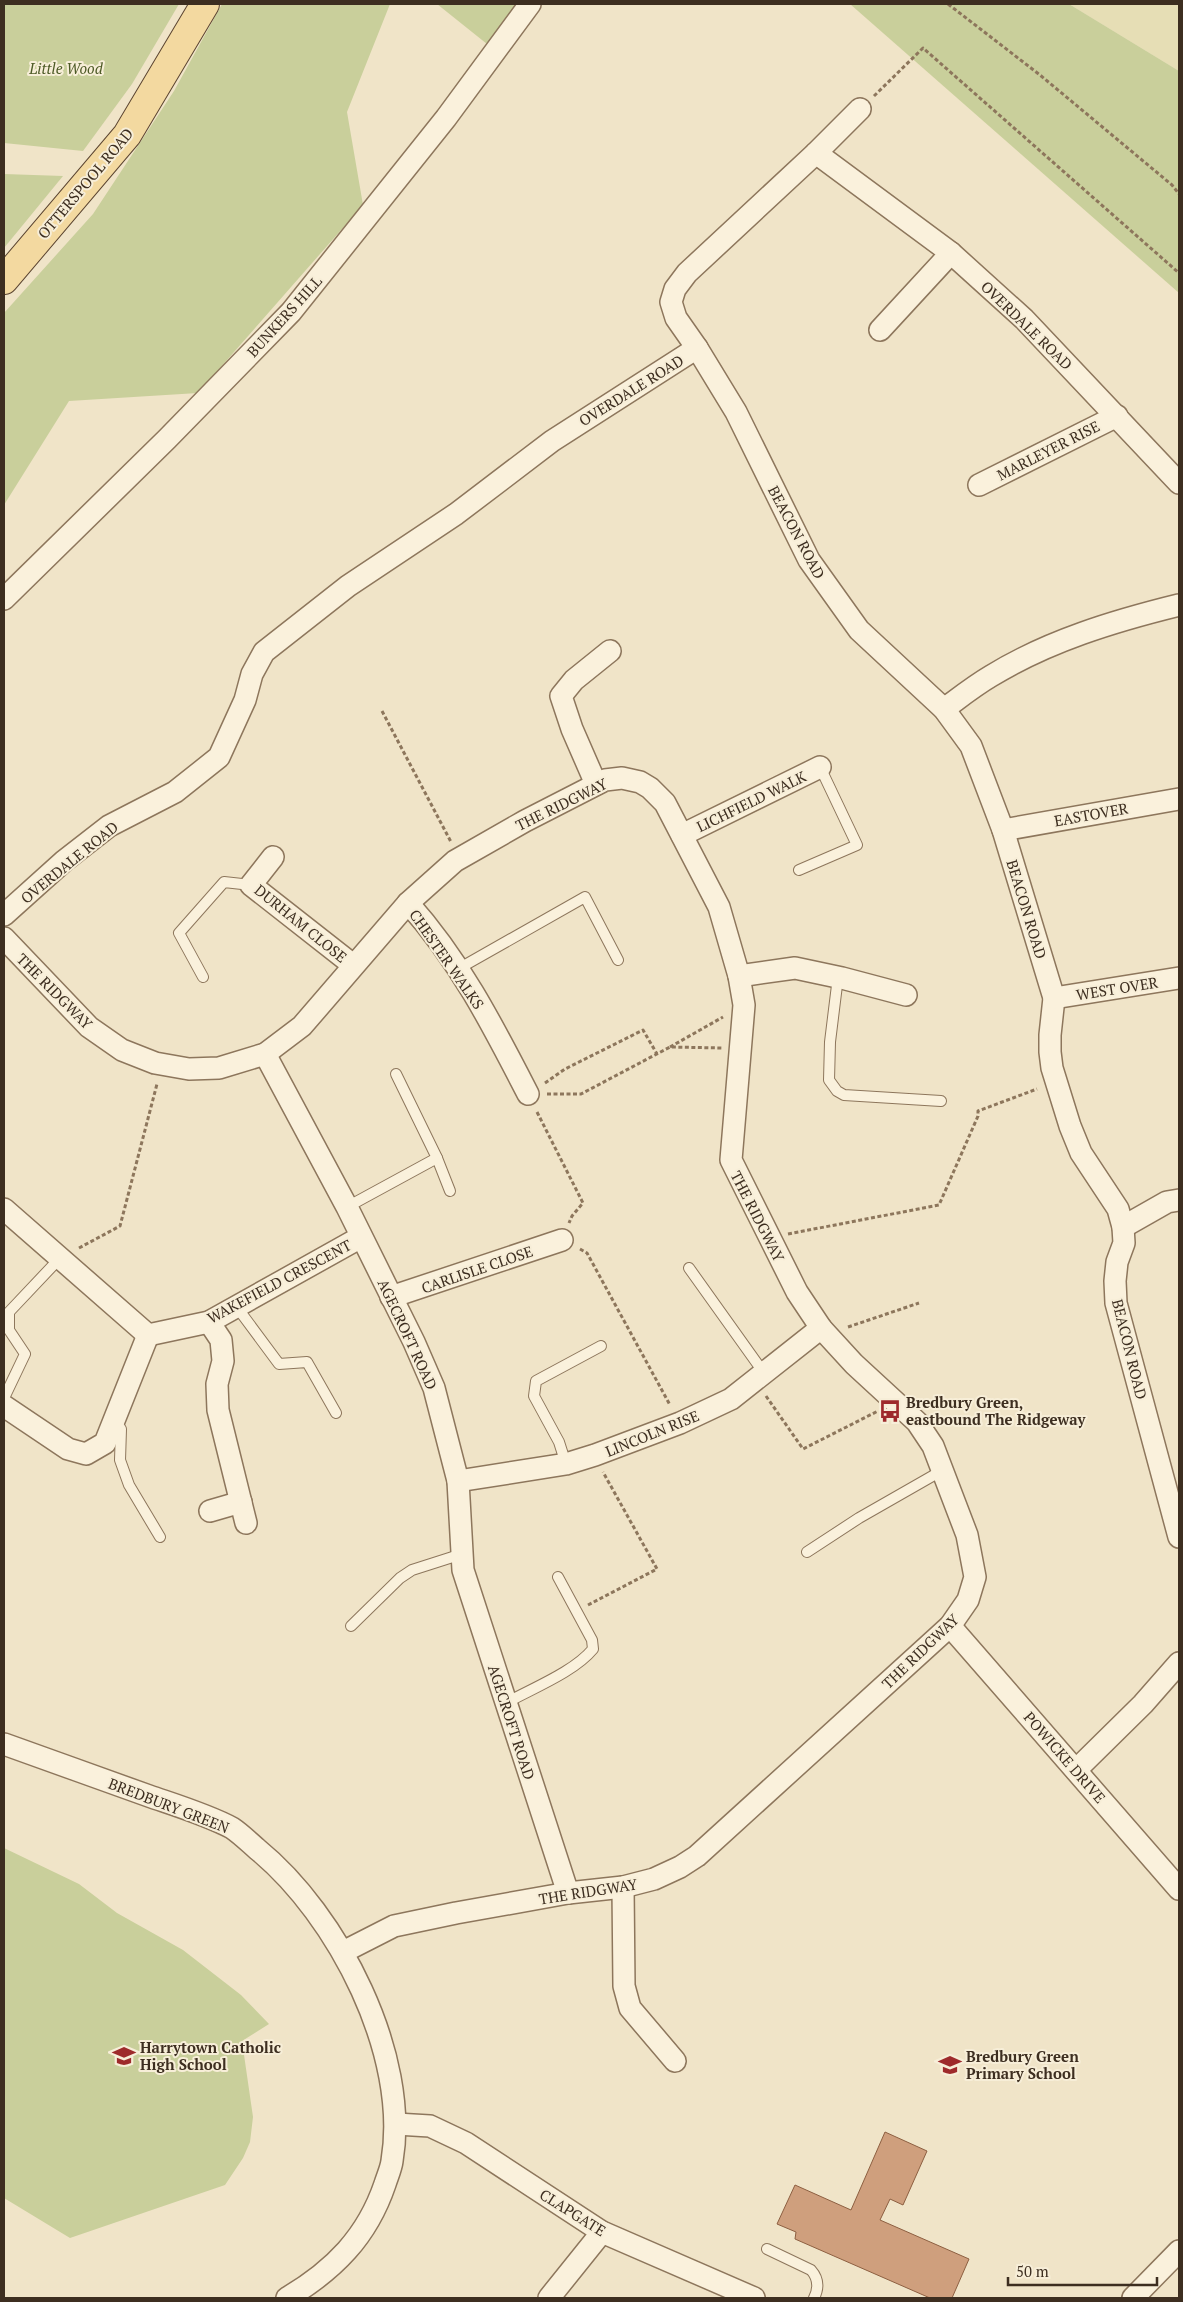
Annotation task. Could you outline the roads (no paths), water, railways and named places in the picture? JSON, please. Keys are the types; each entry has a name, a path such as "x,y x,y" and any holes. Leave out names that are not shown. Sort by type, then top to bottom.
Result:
{"main road":[{"name":"OTTERSPOOL ROAD","path":"4,280 127,135 206,4"}],"street":[{"name":"BUNKERS HILL","path":"4,599 167,439 291,312 446,118 530,4"},
{"path":"816,153 860,109"},
{"name":"OVERDALE ROAD","path":"4,915 64,861 109,826 175,792 219,758 245,700 252,674 264,652 348,586 456,514 552,441 697,348 676,318 671,302 675,290 687,273 816,153 951,253 1024,319 1179,483"},
{"path":"880,330 951,253"},
{"name":"BEACON ROAD","path":"697,348 736,412 808,560 859,630 944,710 971,746 1003,830 1054,998 1050,1052 1056,1082 1081,1153 1118,1209 1123,1227 1124,1242 1117,1262 1115,1281 1116,1303 1179,1537"},
{"name":"MARLEYER RISE","path":"979,485 1117,416"},
{"path":"944,710 991,676 1036,653 1079,634 1134,616 1179,605"},
{"path":"596,784 572,729 561,696 565,689 579,675 610,651"},
{"name":"LICHFIELD WALK","path":"682,835 820,767"},
{"name":"THE RIDGWAY","path":"4,938 88,1027 122,1050 162,1064 189,1069 219,1068 265,1054 302,1026 408,903 450,864 518,824 596,784 622,778 640,782 650,788 665,803 719,907 739,976 744,1005 730,1160 797,1292 823,1331 926,1434 943,1470 967,1535 975,1577 968,1600 950,1626 704,1851 680,1868 654,1880 623,1888 568,1893 394,1926 343,1952"},
{"name":"EASTOVER","path":"1003,830 1179,798"},
{"name":"DURHAM CLOSE","path":"273,857 251,885 353,965"},
{"name":"CHESTER WALKS","path":"408,903 428,925 476,995 528,1094"},
{"path":"739,976 795,968 906,995"},
{"name":"WEST OVER","path":"1054,998 1179,978"},
{"name":"AGECROFT ROAD","path":"265,1054 347,1207 434,1388 458,1481 463,1570 568,1893"},
{"path":"1123,1227 1167,1202 1179,1200"},
{"path":"4,1209 148,1335 105,1443 86,1454 68,1449 4,1406"},
{"name":"WAKEFIELD CRESCENT","path":"148,1335 209,1322 361,1237"},
{"name":"CARLISLE CLOSE","path":"391,1297 562,1240"},
{"path":"209,1322 221,1340 223,1361 217,1384 218,1410 246,1523"},
{"name":"LINCOLN RISE","path":"458,1481 566,1464 680,1423 732,1399 823,1331"},
{"path":"210,1511 241,1502"},
{"name":"POWICKE DRIVE","path":"950,1626 1179,1889"},
{"path":"1076,1770 1143,1704 1179,1663"},
{"name":"BREDBURY GREEN","path":"4,1744 233,1828 273,1862 308,1900 343,1952 371,2014 389,2065 396,2124 392,2162 377,2209 354,2245 313,2282 287,2298"},
{"path":"623,1888 624,1986 630,2008 675,2061"},
{"name":"CLAPGATE","path":"396,2124 430,2126 466,2143 602,2232 754,2298"},
{"path":"549,2298 602,2232"},
{"path":"1133,2298 1179,2251"}],"lane":[{"path":"799,870 857,845 820,767"},
{"path":"203,977 179,933 224,882 251,885"},
{"path":"458,969 585,897 618,960"},
{"path":"838,977 830,1042 829,1080 831,1085 844,1095 941,1102"},
{"path":"396,1074 437,1158 450,1191"},
{"path":"347,1207 437,1158"},
{"path":"4,1398 25,1354 9,1330 9,1312 60,1258"},
{"path":"689,1268 760,1377"},
{"path":"236,1306 279,1364 307,1362 336,1413"},
{"path":"566,1464 559,1442 534,1396 536,1381 601,1346"},
{"path":"114,1421 121,1429 120,1460 129,1485 160,1537"},
{"path":"807,1552 859,1518 943,1470"},
{"path":"351,1626 400,1578 412,1570 462,1554"},
{"path":"506,1703 574,1666 586,1658 593,1649 592,1640 558,1577"},
{"path":"767,2249 811,2270 816,2275 818,2284 814,2298"}],"place":[{"name":"Bredbury Green, eastbound The Ridgeway","path":"890,1411"},
{"name":"Harrytown Catholic High School","path":"124,2056"},
{"name":"Bredbury Green Primary School","path":"950,2065"}],"park label":[{"name":"Little Wood","path":"66,68"}]}
